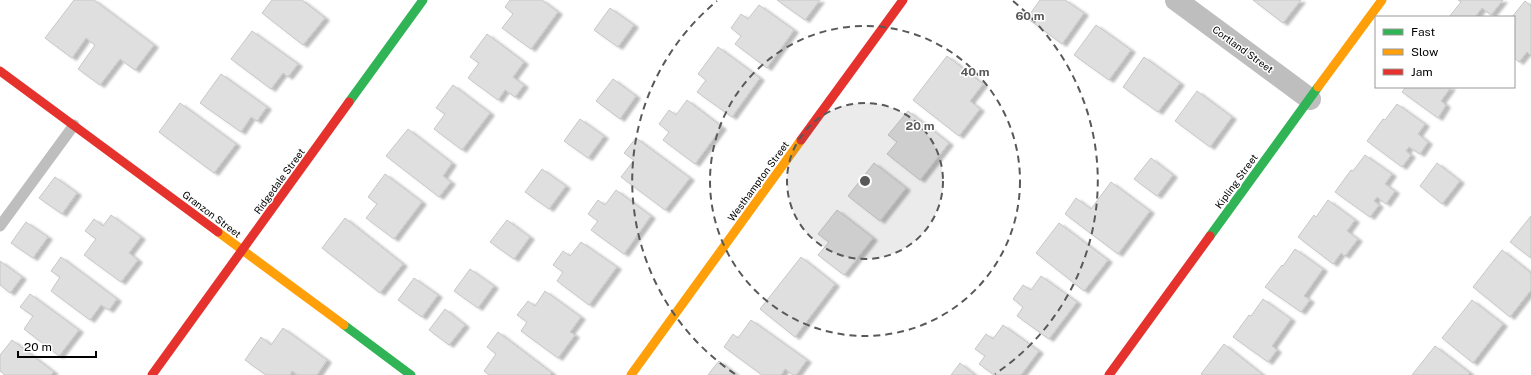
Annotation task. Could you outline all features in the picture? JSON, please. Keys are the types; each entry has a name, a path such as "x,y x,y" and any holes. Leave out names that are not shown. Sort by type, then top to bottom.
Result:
{"street":[{"name":"Ridgedale Street","path":"152,375 423,0"},
{"name":"Westhampton Street","path":"631,375 903,0"},
{"name":"Cortland Street","path":"1176,0 1310,98"},
{"name":"Kipling Street","path":"1109,375 1382,0"},
{"name":"Granzon Street","path":"0,71 412,375"}],"lane":[{"path":"0,226 74,126"}],"building":[{"path":"74,0 94,0 154,45 135,70 120,59 100,85 78,69 95,45 86,38 72,58 45,38"},
{"path":"272,0 302,0 325,18 303,45 262,13"},
{"path":"510,0 542,0 558,12 531,49 502,28 513,14 505,7"},
{"path":"777,0 820,0 805,20"},
{"path":"1040,0 1065,0 1084,13 1062,44 1027,18"},
{"path":"1253,0 1301,0 1283,23"},
{"path":"1458,0 1503,0 1491,15 1482,8 1476,16 1450,16 1461,2"},
{"path":"1525,1 1531,6 1531,56 1527,52 1519,62 1515,59 1515,16 1513,16"},
{"path":"759,5 794,30 767,68 735,44 741,36 731,28 741,14 748,19"},
{"path":"610,8 634,25 618,47 594,30"},
{"path":"1096,25 1131,50 1109,80 1074,55"},
{"path":"252,31 298,64 288,77 283,73 271,89 231,59"},
{"path":"487,34 524,62 513,77 524,85 515,97 505,90 498,100 468,78 479,63 470,57"},
{"path":"718,47 760,78 732,117 697,92 706,80 698,74"},
{"path":"947,56 983,84 970,101 980,109 959,136 913,100"},
{"path":"1144,57 1180,83 1158,112 1123,87"},
{"path":"221,74 267,107 257,121 251,117 241,132 200,103"},
{"path":"613,79 636,96 620,119 596,101"},
{"path":"453,85 490,113 462,150 434,129 445,114 436,108"},
{"path":"1405,88 1450,88 1441,101 1446,105 1438,118 1402,92"},
{"path":"1197,91 1232,117 1210,147 1175,121"},
{"path":"687,100 722,127 695,164 663,140 669,132 659,124 669,110 676,115"},
{"path":"180,103 236,144 214,173 159,132"},
{"path":"1397,104 1425,124 1418,134 1428,142 1420,154 1409,147 1406,151 1411,155 1402,167 1367,141 1383,119 1385,120"},
{"path":"908,111 949,143 920,180 887,154 897,142 888,135"},
{"path":"580,119 604,136 588,158 564,141"},
{"path":"408,129 452,163 443,176 451,182 439,197 386,156"},
{"path":"636,138 690,178 665,210 621,177 634,160 624,153"},
{"path":"1365,155 1392,174 1385,184 1395,191 1386,204 1377,197 1374,201 1379,205 1370,217 1335,192 1351,170 1353,171"},
{"path":"1151,158 1173,175 1157,196 1134,179"},
{"path":"874,163 906,188 880,221 848,196"},
{"path":"1437,163 1460,181 1442,204 1420,186"},
{"path":"542,169 566,186 549,209 525,192"},
{"path":"385,174 422,202 394,239 366,218 377,204 368,197"},
{"path":"55,177 77,193 62,214 39,198"},
{"path":"1111,182 1150,211 1118,254 1065,214 1076,198 1091,209"},
{"path":"616,190 651,216 624,254 591,230 598,221 588,214 598,200 605,205"},
{"path":"1328,200 1355,220 1347,231 1358,239 1345,256 1341,253 1333,264 1298,237 1314,215 1316,217"},
{"path":"837,210 873,238 844,275 818,255 829,242 818,234"},
{"path":"111,215 141,237 129,253 138,260 121,282 84,255 96,239 85,231 94,219 103,226"},
{"path":"1531,216 1531,258 1510,242"},
{"path":"345,218 403,264 380,293 322,248"},
{"path":"507,220 530,237 514,259 490,242"},
{"path":"26,222 48,237 33,258 11,243"},
{"path":"1059,223 1108,260 1084,291 1036,253"},
{"path":"581,242 617,267 589,305 557,281 563,272 553,265 563,251 570,256"},
{"path":"1295,249 1323,269 1304,296 1310,300 1301,312 1265,287"},
{"path":"1502,250 1531,273 1531,290 1510,317 1473,287"},
{"path":"61,257 117,299 109,310 101,305 90,320 51,291 60,277 51,271"},
{"path":"801,257 835,284 795,337 760,309"},
{"path":"0,261 22,277 10,293 0,285"},
{"path":"470,269 494,286 478,308 454,291"},
{"path":"1041,276 1077,302 1049,339 1017,316 1023,307 1013,299 1023,285 1031,290"},
{"path":"414,278 438,295 422,317 398,300"},
{"path":"545,291 581,317 570,332 575,335 558,358 521,331 527,322 517,315 528,301 535,306"},
{"path":"30,294 79,330 59,356 24,329 33,316 20,307"},
{"path":"1263,299 1291,319 1272,346 1277,350 1268,362 1233,337"},
{"path":"1472,300 1503,324 1473,363 1442,338"},
{"path":"445,309 465,325 449,345 429,330"},
{"path":"751,320 807,360 796,375 793,375 785,369 781,375 762,375 724,347 733,334 738,338"},
{"path":"1003,325 1039,351 1021,375 994,375 979,364 985,356 975,349 986,334 993,339"},
{"path":"283,328 327,360 317,375 298,375 292,371 290,375 266,375 245,360 261,337 271,345"},
{"path":"498,332 552,373 550,375 489,375 484,371 496,354 487,347"},
{"path":"12,340 54,372 51,375 5,375 0,371 0,355"},
{"path":"1224,344 1263,375 1201,374"},
{"path":"1435,346 1470,373 1468,375 1412,375"},
{"path":"719,361 737,375 708,375"},
{"path":"960,363 975,375 951,375"}],"traffic: fast":[{"path":"349,102 423,0"},
{"path":"1210,236 1318,87"},
{"path":"344,325 411,375"}],"traffic: slow":[{"path":"1318,87 1382,0"},
{"path":"631,375 801,140"},
{"path":"218,232 344,325"}],"traffic: jam":[{"path":"801,140 903,0"},
{"path":"0,71 218,232"},
{"path":"152,375 349,102"},
{"path":"1109,375 1210,236"}]}
